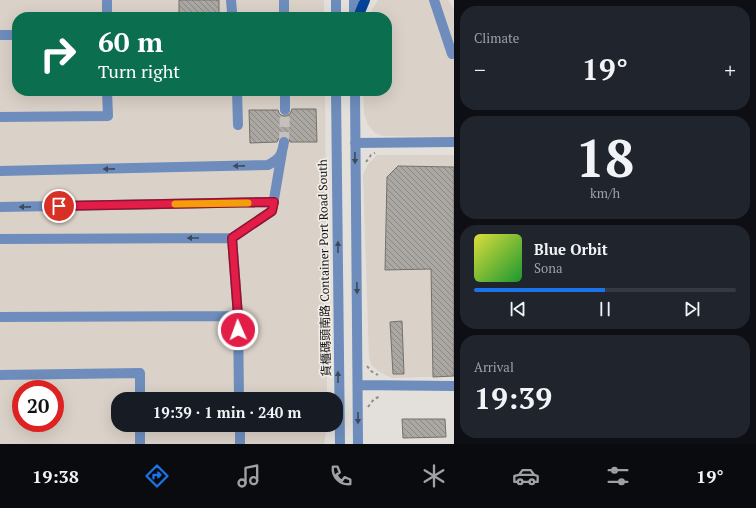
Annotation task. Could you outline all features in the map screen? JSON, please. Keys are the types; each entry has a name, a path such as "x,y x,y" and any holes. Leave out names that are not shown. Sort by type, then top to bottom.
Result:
{"main road":[{"path":"360,12 365,0"}],"street":[{"path":"107,0 107,12"},
{"path":"231,0 232,12"},
{"path":"284,0 284,12"},
{"path":"336,0 336,12"},
{"path":"354,0 354,12"},
{"path":"434,0 452,54"},
{"path":"0,35 12,35"},
{"path":"0,117 108,116 107,96"},
{"path":"238,96 238,125"},
{"path":"285,96 285,110"},
{"name":"貨櫃碼頭南路 Container Port Road South","path":"336,96 340,444"},
{"path":"355,96 358,444"},
{"path":"355,143 454,142"},
{"path":"0,172 263,166 277,161 283,147 272,211 232,238 0,239"},
{"path":"0,207 274,202"},
{"path":"232,238 238,316 239,392"},
{"path":"0,317 238,316"},
{"path":"0,375 140,373 140,392"},
{"path":"358,385 454,386"},
{"path":"140,432 140,444"},
{"path":"240,432 240,444"}],"path":[{"path":"364,165 371,155 378,151"},
{"path":"365,363 371,371 381,377"},
{"path":"367,410 374,399 385,394"}],"shaded area":[{"path":"0,0 324,0 324,12 12,12 12,96 325,96 327,392 111,392 111,432 326,432 324,444 0,444"},
{"path":"378,0 448,0 454,10 454,137 383,136 375,133 368,125 364,114 363,96 392,96 392,12 371,12"},
{"path":"377,155 454,155 454,376 392,378 378,371 372,366 369,358 363,175 368,164"}],"building":[{"path":"179,0 219,0 219,12 179,12"},
{"path":"292,109 316,109 317,142 290,142 288,137 285,136 279,138 277,142 250,143 249,110 278,110 281,115 285,116 290,114"},
{"path":"398,166 454,167 454,376 433,377 431,269 385,270 387,177"},
{"path":"402,321 404,374 393,374 390,322"},
{"path":"402,419 445,419 446,437 403,438"}],"tunnel":[{"path":"284,142 285,110"}],"slow traffic":[{"path":"175,204 248,203"}],"route":[{"path":"59,206 274,202 272,211 232,238 238,330"}]}
